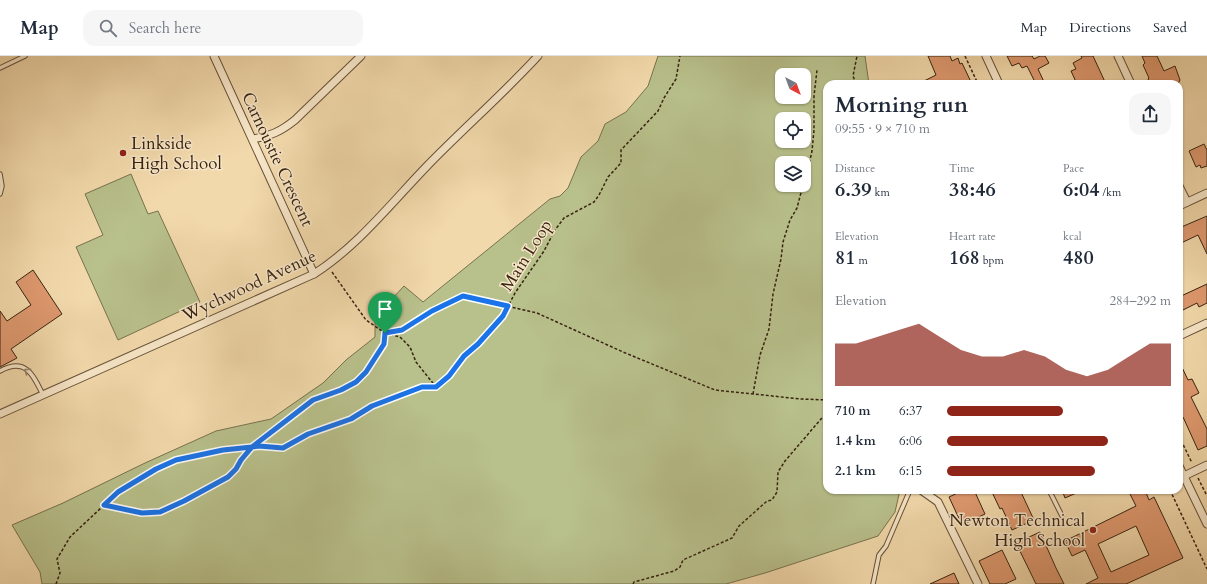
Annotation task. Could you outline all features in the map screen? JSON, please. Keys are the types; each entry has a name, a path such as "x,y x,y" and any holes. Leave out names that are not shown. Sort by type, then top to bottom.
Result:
{"street":[{"name":"Carnoustie Crescent","path":"214,56 314,274"},
{"path":"253,139 272,135 295,120 361,56"},
{"name":"Wychwood Avenue","path":"0,414 314,274 350,247 429,164 538,56"},
{"path":"986,56 997,80"},
{"path":"1118,56 1129,80"},
{"path":"1183,204 1207,193"},
{"path":"1183,194 1187,202"},
{"path":"1183,334 1207,323"},
{"path":"1207,465 1184,476 1207,524"},
{"path":"927,494 938,502 978,584"}],"lane":[{"path":"0,68 25,56"},
{"path":"0,174 2,186 0,194"},
{"path":"0,371 9,366 18,365 25,368 36,379 43,395"},
{"path":"873,584 879,555 886,546 908,494"},
{"path":"1051,494 1062,516"}],"path":[{"name":"Main Loop","path":"436,387 449,376 464,356 478,344 503,316 515,293 544,251 555,230 564,218 594,202 608,177 621,163 621,150 658,111 676,79 680,56"},
{"path":"854,80 853,76 857,56"},
{"path":"965,56 976,80"},
{"path":"810,156 817,70"},
{"path":"753,394 760,355 769,329 773,294 781,259 783,242 790,220 797,208 801,192"},
{"path":"327,265 366,320 385,333 400,337 410,347 416,362 436,387"},
{"path":"385,333 402,330 432,311 463,296 537,313 622,352 715,390 823,400"},
{"path":"104,505 142,513 160,512 184,501 228,477 236,469 241,460 252,447 313,400 341,390 356,382 366,372 384,344 385,333"},
{"path":"56,584 60,573 57,559 70,537 118,492 156,469 176,460 223,450 259,446 283,448 308,434 351,419 372,406 422,387 436,387"},
{"path":"633,584 634,582 674,571 680,567 682,560 732,538 739,526 767,501 772,500 777,492 778,472 785,460 823,417"},
{"path":"1172,494 1207,569"}],"green space":[{"path":"658,56 865,56 868,80 823,80 823,494 899,494 895,512 878,536 765,573 726,584 42,584 40,572 12,525 63,503 145,463 216,431 271,419 323,383 346,360 375,337 375,317 404,286 423,302 550,199 560,196 568,188 581,157 598,141 605,124 626,112 648,86"},
{"path":"131,174 148,214 158,211 200,302 118,340 76,247 103,235 85,194"}],"building":[{"path":"928,56 950,56 952,61 958,58 970,80 926,80 936,75"},
{"path":"1007,56 1032,56 1034,59 1040,56 1045,56 1049,63 1038,69 1043,80 1034,80 1027,66 1022,68 1019,63 1012,66"},
{"path":"1081,56 1093,56 1104,80 1075,80 1071,71 1076,69 1073,63 1082,58"},
{"path":"1142,56 1157,56 1164,71 1175,66 1180,80 1148,80 1149,78 1143,65 1145,63"},
{"path":"1204,144 1207,150 1207,166 1201,168 1200,165 1196,167 1189,151"},
{"path":"1207,216 1207,254 1198,235 1183,242 1183,226"},
{"path":"33,270 62,314 11,349 17,358 0,367 0,311 7,321 31,305 16,282"},
{"path":"1207,284 1207,303 1199,307 1197,303 1183,310 1183,295"},
{"path":"1183,369 1188,380 1192,379 1199,393 1191,397 1207,429 1207,446 1198,450 1183,417"},
{"path":"955,494 976,494 985,514 962,525 949,497"},
{"path":"993,494 1022,494 1034,520 1012,530 1002,508 1000,509"},
{"path":"1064,494 1074,494 1065,498"},
{"name":"Newton Technical High School","path":"1130,494 1147,494 1149,500 1154,497 1183,558 1126,584 1086,584 1098,578 1085,550 1072,556 1065,541 1136,506","holes":["1136,526 1149,555 1111,572 1098,544"]},
{"path":"1040,532 1064,584 1036,584 1016,543"},
{"path":"1002,550 1016,579 1005,584 990,584 979,561"},
{"path":"954,573 959,584 930,584"}],"place":[{"name":"Linkside High School","path":"123,153"},
{"name":"Newton Technical High School","path":"1093,530"}],"route":[{"path":"385,333 384,344 366,372 356,382 341,390 313,400 259,440 252,447 223,450 176,460 156,469 118,492 104,505 142,513 160,512 184,501 228,477 236,469 241,460 252,447 259,446 283,448 308,434 351,419 372,406 422,387 436,387 449,376 464,356 478,344 503,316 508,306 463,296 432,311 402,330 385,333"}]}
